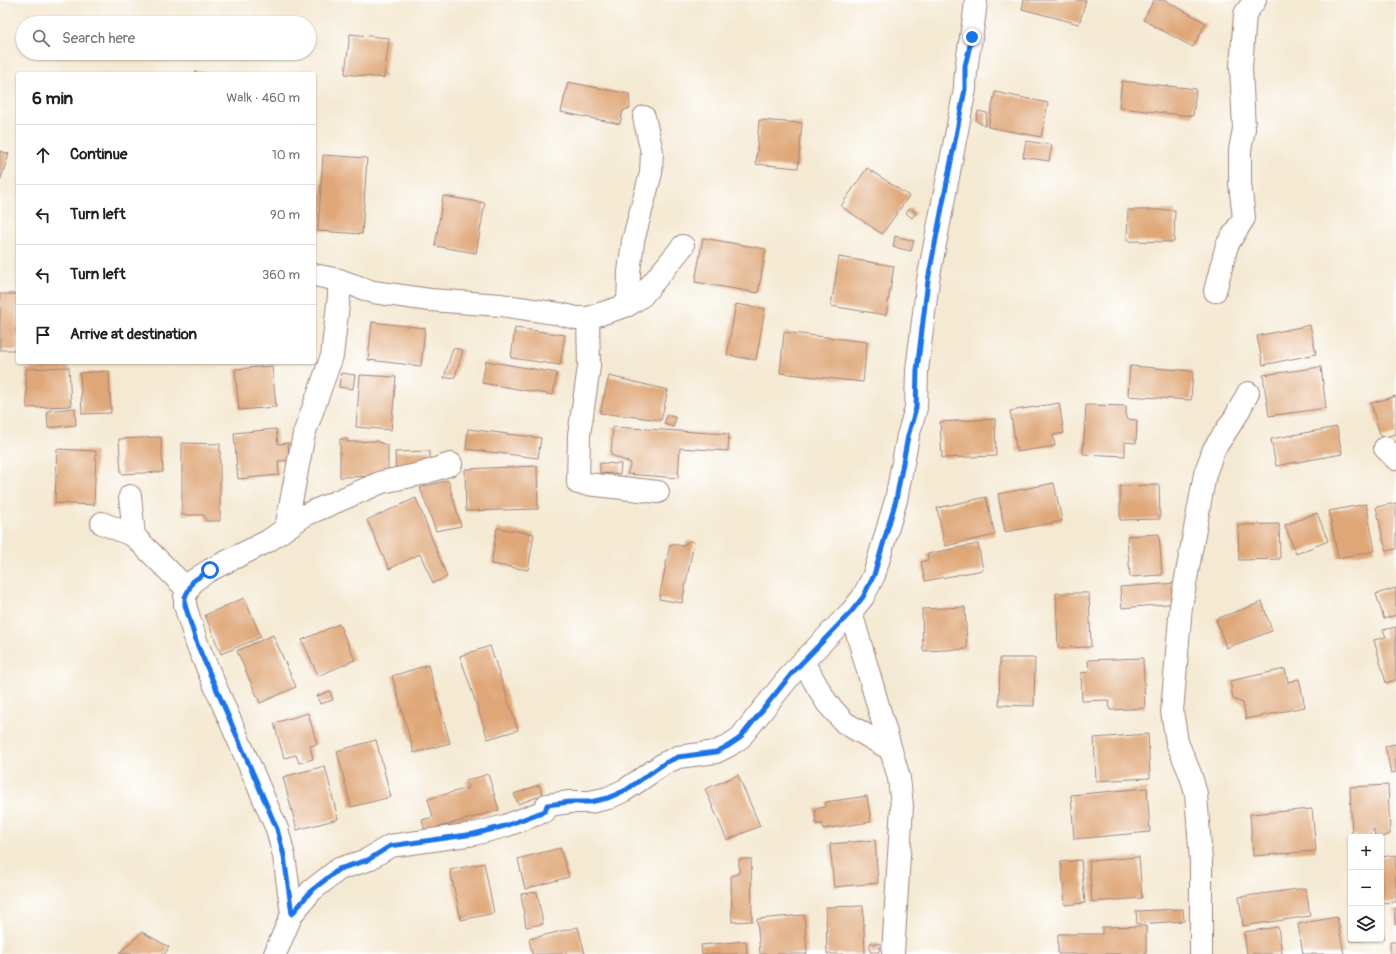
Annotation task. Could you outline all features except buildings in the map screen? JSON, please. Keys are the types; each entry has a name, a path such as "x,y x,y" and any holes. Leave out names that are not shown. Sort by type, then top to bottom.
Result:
{"street":[{"path":"275,954 292,914 311,891 339,869 368,860 390,846 474,834 505,826 545,811 547,805 570,802 590,802 608,798 626,790 665,763 678,757 716,752 728,746 740,738 793,672 851,612 863,597 874,575 896,500 908,436 916,408 917,370 926,294 965,89 965,66 972,37 976,0"},
{"path":"1214,291 1227,245 1244,218 1240,171 1240,150 1244,129 1241,67 1245,14 1255,0"},
{"path":"628,306 629,272 633,241 651,173 652,152 644,118"},
{"path":"316,275 339,280 373,292 430,300 501,305 560,314 576,318 588,318 628,306 642,296 683,246"},
{"path":"286,528 304,434 332,356 339,280"},
{"path":"588,318 589,367 579,435 578,483 658,492"},
{"path":"1201,954 1201,862 1196,794 1191,776 1177,742 1172,711 1181,606 1205,474 1214,449 1236,416 1248,393"},
{"path":"292,914 284,856 277,829 197,644 185,605 185,597 193,581 210,570 268,542 305,515 382,482 421,474 451,464"},
{"path":"130,496 134,536"},
{"path":"102,523 134,536 188,590"},
{"path":"851,612 899,778 902,806 893,954"},
{"path":"803,662 827,704 845,723 890,749"}],"route":[{"path":"210,570 193,581 185,597 185,605 197,644 277,829 284,856 292,914 311,891 339,869 368,860 390,846 422,840 474,834 505,826 545,811 547,805 570,802 590,802 608,798 626,790 665,763 678,757 716,752 740,738 793,672 851,612 863,597 874,575 896,500 908,436 916,408 917,370 928,280 965,89 965,66 972,37"}]}
